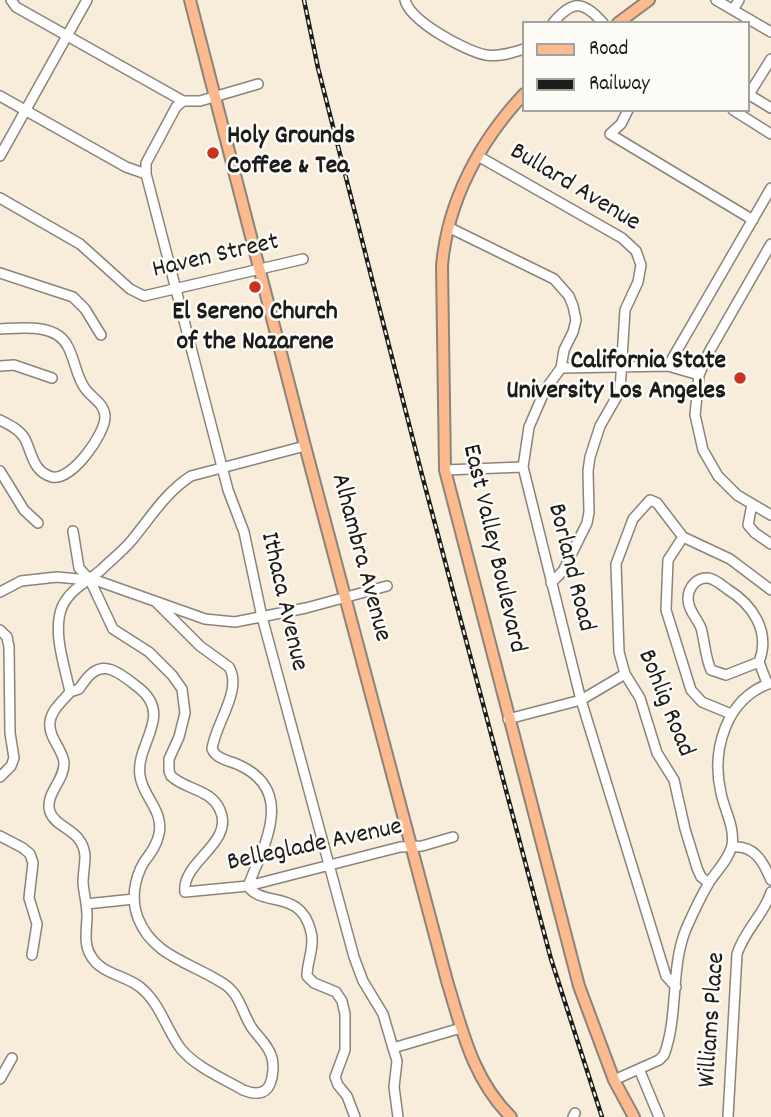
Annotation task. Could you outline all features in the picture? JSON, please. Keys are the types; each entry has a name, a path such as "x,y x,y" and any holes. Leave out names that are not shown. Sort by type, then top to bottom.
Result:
{"main road":[{"name":"Alhambra Avenue","path":"190,0 345,598 461,1028 484,1085 511,1117"},
{"path":"621,21 648,1"},
{"path":"635,21 648,1"},
{"name":"East Valley Boulevard","path":"522,96 478,156 463,185 448,227 442,265 445,470 570,952 592,1024 614,1080 634,1117"}],"street":[{"path":"11,0 16,7 183,101 214,98 258,84"},
{"path":"0,156 87,0"},
{"path":"405,0 407,8 418,20 470,50 499,56 522,50"},
{"path":"716,0 771,32"},
{"path":"733,10 739,0"},
{"path":"554,21 562,9 577,2 591,8 601,21"},
{"path":"750,93 771,58"},
{"path":"0,96 126,167 146,174 146,163 176,107 183,101"},
{"path":"750,96 771,108"},
{"path":"627,112 621,124 610,134 753,220"},
{"path":"738,112 771,134"},
{"name":"Bullard Avenue","path":"478,156 622,239 636,251 641,265 638,282 625,310 622,368"},
{"name":"Ithaca Avenue","path":"146,174 223,469 244,532 262,617 354,957 363,981 383,1014 397,1061 394,1087 398,1117"},
{"path":"668,366 771,188"},
{"name":"Haven Street","path":"0,198 80,244 136,293 144,296 303,259"},
{"name":"Borland Road","path":"448,227 542,273 563,288 573,306 576,320 573,332 564,350 561,369 545,390 529,428 523,467 581,700 666,976 676,987"},
{"path":"771,244 709,352 699,375 695,415 703,450 714,470 726,484 771,515"},
{"path":"0,273 73,297 85,309 101,335"},
{"path":"0,329 35,328 56,334 63,340 83,386 103,407 105,416 103,426 80,463 61,477 52,477 42,471 30,456 25,439 19,431 0,420"},
{"path":"0,366 13,365 52,377"},
{"path":"561,369 668,366 699,375"},
{"path":"551,583 563,571 587,523 590,457 600,426 617,399 622,368"},
{"path":"70,692 60,645 61,609 75,588 90,580 131,542 177,485 191,476 305,446"},
{"path":"445,470 523,467"},
{"path":"0,471 24,510 38,523"},
{"name":"Bohlig Road","path":"683,537 657,503 650,500 633,519 616,564 619,652 625,674 640,698 657,753 674,780 685,829 701,877 709,883"},
{"path":"752,504 748,525 771,544"},
{"path":"73,531 79,568 90,580"},
{"path":"732,714 702,702 691,690 666,610 668,560 683,537 730,559 771,590"},
{"path":"0,592 21,581 57,577 98,581 216,621 235,622 387,586"},
{"path":"701,579 712,580 757,610 764,622 767,641 759,662 726,675 711,670 701,629 688,601 695,582 701,579"},
{"name":"Belleglade Avenue","path":"90,580 113,629 149,652 182,689 185,713 179,737 169,759 169,771 176,780 211,798 221,812 223,820 218,836 185,880 185,892 248,886 400,847 453,837"},
{"path":"155,601 200,646 232,672 233,687 213,739 212,749 217,756 240,765 258,778 267,791 272,807 271,823 248,886 255,894 284,900 296,907 308,923 313,940 307,976 314,983 335,992 342,1001 345,1014 345,1050 335,1077 347,1096 355,1117"},
{"path":"0,630 7,637 9,648 10,733 14,758 11,766 0,777"},
{"path":"614,1080 659,1060 664,1055 685,933 709,883 732,847 716,766 721,738 732,714 745,698 769,683 759,662"},
{"path":"103,668 126,678 143,691 154,714 153,725 141,755 140,778 157,809 159,835 137,877 134,899 144,932 155,945 223,983 238,998 248,1021 272,1056 272,1080 268,1089 262,1093 243,1090 194,1061 181,1049 149,995 132,981 97,964 89,955 85,939 85,855 82,844 69,828 52,817 49,809 51,794 60,782 64,763 62,752 51,734 50,721 56,708 70,692 79,689 94,671 103,668"},
{"path":"508,719 581,700 625,674"},
{"path":"0,836 23,848 30,854 33,863 29,898 37,924 32,955"},
{"path":"732,847 742,846 750,850 761,860 771,880"},
{"name":"Williams Place","path":"728,1117 737,954 742,939 767,903 771,892"},
{"path":"86,904 134,899"},
{"path":"393,1048 461,1028"},
{"path":"0,1079 12,1058"},
{"path":"639,1069 659,1117"}],"railway":[{"path":"304,0 318,68 422,475 551,959 602,1117"}],"place":[{"name":"Holy Grounds Coffee & Tea","path":"213,153"},
{"name":"El Sereno Church of the Nazarene","path":"255,287"},
{"name":"California State University Los Angeles","path":"740,378"}]}
